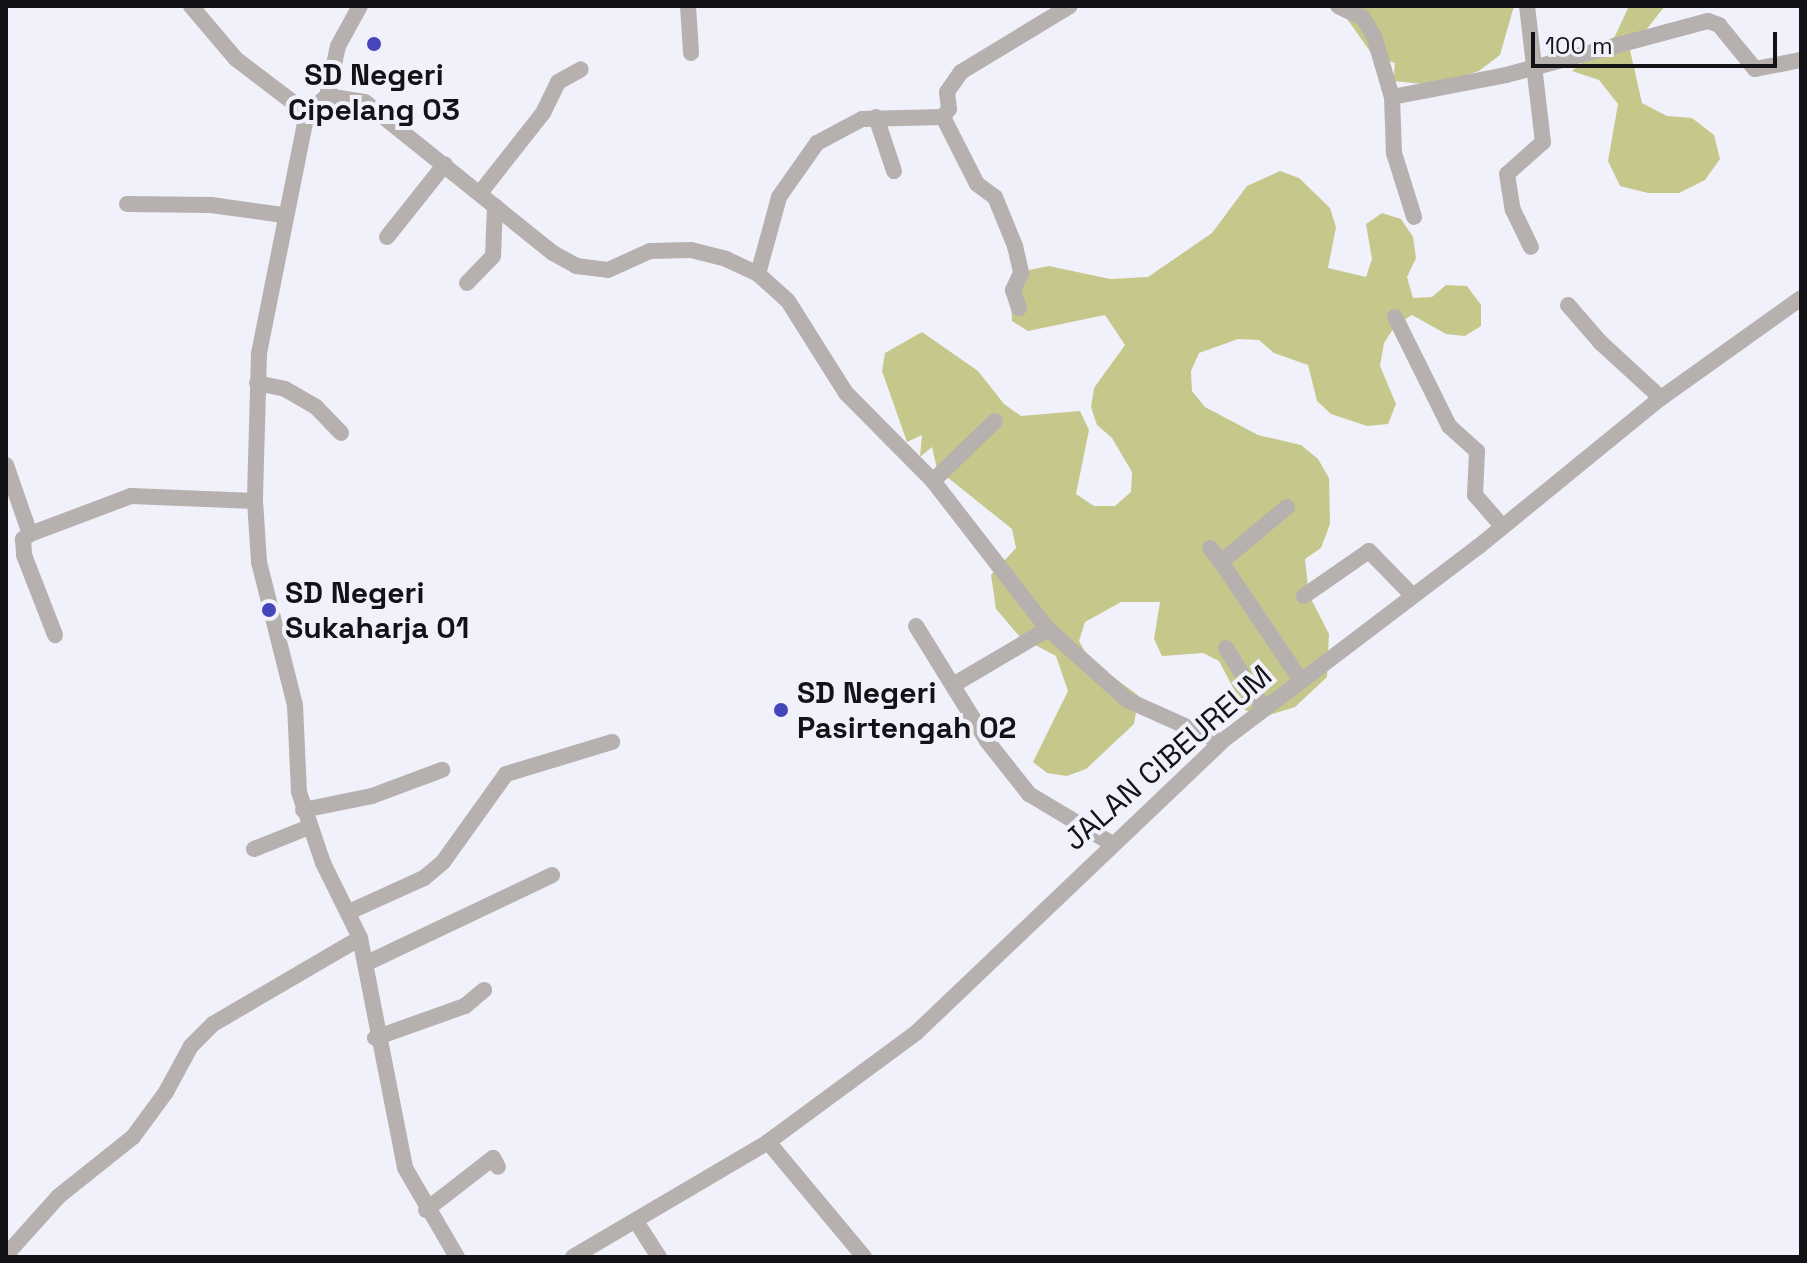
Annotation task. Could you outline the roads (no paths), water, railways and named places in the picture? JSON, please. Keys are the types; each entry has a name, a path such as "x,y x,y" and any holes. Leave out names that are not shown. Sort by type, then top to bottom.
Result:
{"street":[{"path":"191,6 236,59 307,113"},
{"path":"360,6 338,46 327,96 307,113 283,215 257,383 255,501 259,562 295,705 306,818 360,938 367,963 375,1038 405,1168 426,1210 457,1257"},
{"path":"688,6 691,53"},
{"path":"943,117 949,109 947,92 961,72 1070,6"},
{"path":"1338,6 1355,12 1370,28 1392,97 1394,153 1414,217"},
{"path":"1527,6 1531,69 1542,146 1507,174 1513,210 1531,247"},
{"path":"1392,97 1531,69 1708,21 1719,25 1755,69 1801,60"},
{"path":"480,193 543,113 558,82 581,69"},
{"path":"327,96 365,102 553,253 585,268 608,270 668,249 712,254 758,274 788,301 865,415 933,481 1048,629 1127,700 1221,742"},
{"path":"758,274 779,197 802,158 844,124 876,117 943,117"},
{"path":"876,117 894,171"},
{"path":"943,117 977,184 995,197 1015,246 1021,273 1013,290 1019,308"},
{"path":"387,237 445,164"},
{"path":"127,204 211,205 283,215"},
{"path":"467,283 493,256 495,206"},
{"name":"JALAN CIBEUREUM","path":"573,1257 637,1223 768,1142 917,1032 1111,843 1221,742 1502,526 1661,398 1801,298"},
{"path":"1568,305 1661,398"},
{"path":"1395,317 1449,426 1477,451 1475,495 1502,526"},
{"path":"257,383 285,389 316,407 341,433"},
{"path":"933,481 995,421"},
{"path":"6,465 30,534"},
{"path":"55,635 24,555 23,539 30,534 131,496 255,501"},
{"path":"1221,562 1287,507"},
{"path":"1210,548 1300,679"},
{"path":"1304,596 1369,551 1411,594"},
{"path":"916,626 987,741 1029,794 1111,843"},
{"path":"953,685 1048,629"},
{"path":"1226,648 1263,708"},
{"path":"349,912 424,878 443,862 506,774 612,742"},
{"path":"254,849 306,818 442,770"},
{"path":"367,963 552,875"},
{"path":"6,1255 59,1196 133,1137 166,1092 191,1046 213,1024 360,938"},
{"path":"375,1038 465,1006 484,990"},
{"path":"768,1142 864,1257"},
{"path":"426,1210 493,1158 498,1167"},
{"path":"637,1223 659,1257"}],"place":[{"name":"SD Negeri Cipelang 03","path":"374,44"},
{"name":"SD Negeri Sukaharja 01","path":"269,610"},
{"name":"SD Negeri Pasirtengah 02","path":"781,710"}]}
